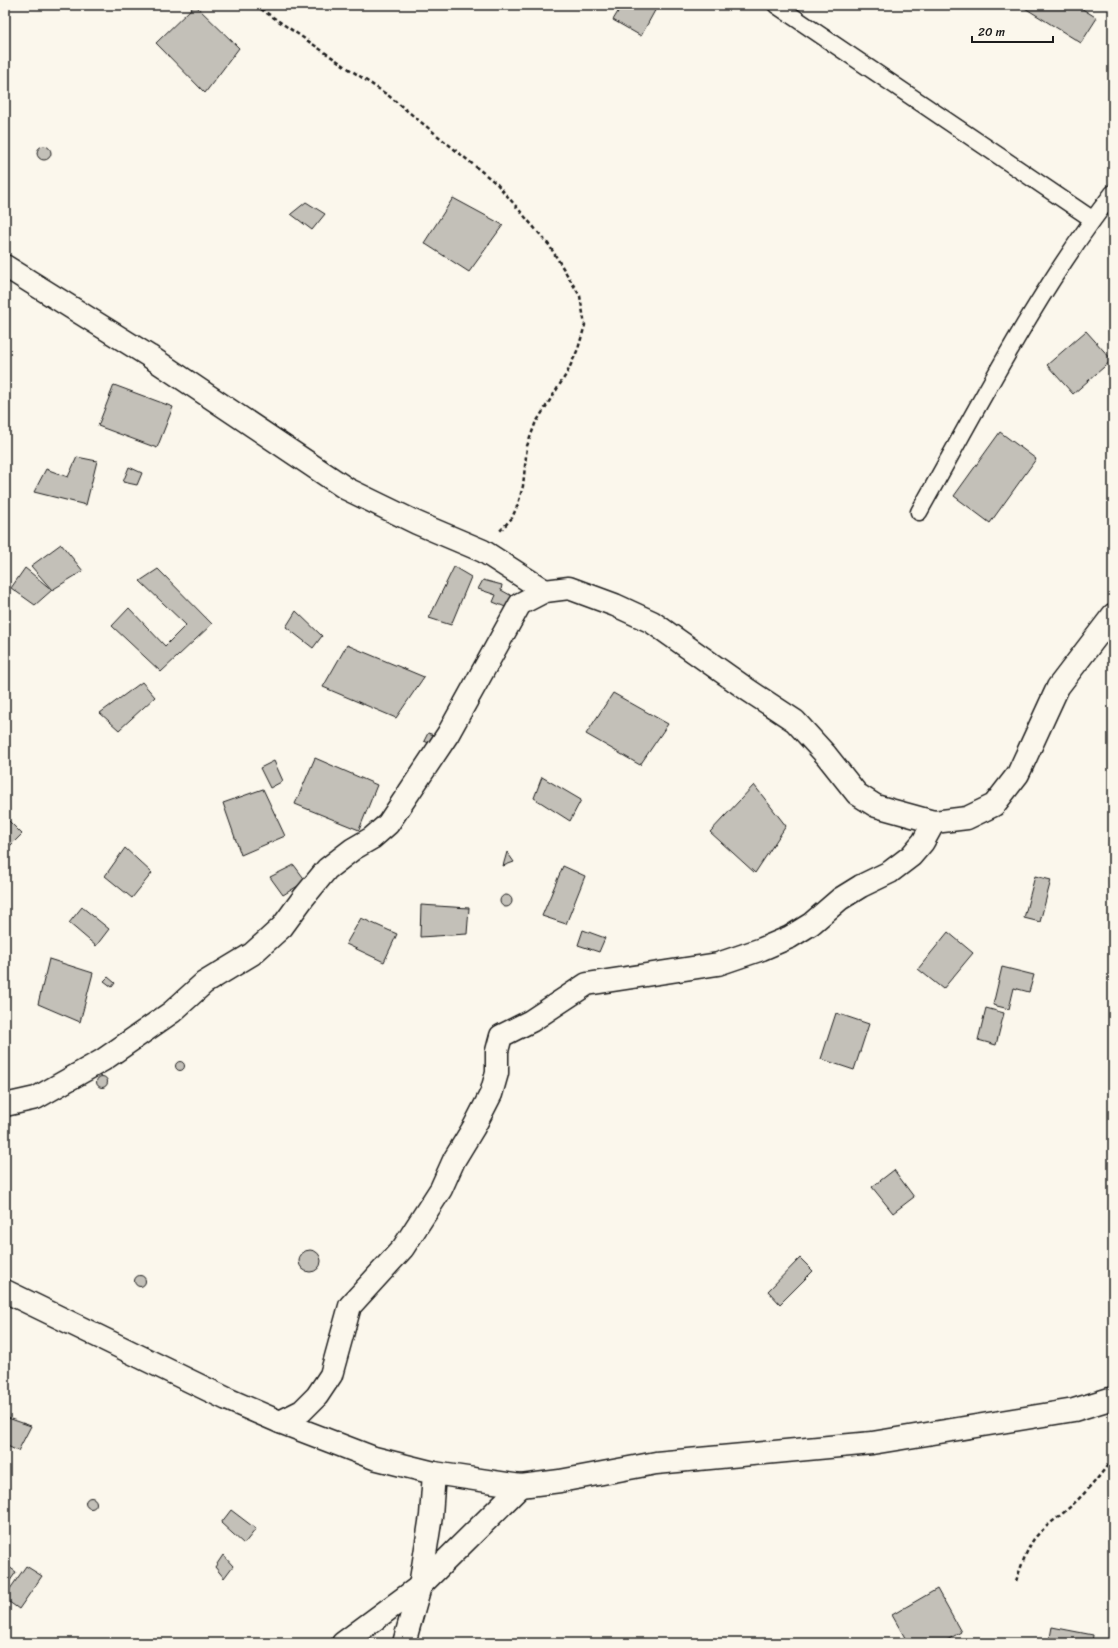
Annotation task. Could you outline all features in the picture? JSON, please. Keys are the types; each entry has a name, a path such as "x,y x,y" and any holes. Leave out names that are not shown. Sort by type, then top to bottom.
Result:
{"street":[{"path":"5,266 150,356 347,489 417,523 484,551 545,591"},
{"path":"5,1105 36,1098 103,1060 172,1012 204,983 252,954 282,928 304,897 327,869 352,850 372,838 388,824 448,734 520,604 545,591 569,588 615,605 652,622 748,690 795,721 826,755 857,794 876,806 934,822 966,818 994,805 1018,774 1058,687 1084,650 1113,615"},
{"path":"280,1422 302,1411 317,1396 331,1375 350,1306 403,1248 441,1189 454,1160 474,1127 491,1094 497,1073 497,1051 500,1036 531,1021 587,984 718,964 762,949 790,937 811,924 840,899 861,886 890,872 911,856 922,842 934,822"},
{"path":"5,1292 227,1399 280,1422 374,1458 434,1473 521,1486 560,1481 656,1463 872,1443 1074,1410 1113,1398"},
{"path":"404,1643 420,1586 431,1516 434,1473"},
{"path":"343,1643 420,1586 521,1486"}],"lane":[{"path":"776,5 1092,219"},
{"path":"919,512 1022,328 1092,219 1113,192"}],"path":[{"path":"255,5 389,96 497,184 548,245 580,296 585,325 578,349 567,372 535,424 527,446 523,486 512,518 484,551"},
{"path":"1016,1581 1025,1556 1034,1539 1046,1526 1084,1494 1102,1474 1113,1457"}],"building":[{"path":"195,5 239,48 205,93 156,43"},
{"path":"622,5 658,5 641,36 613,20"},
{"path":"788,5 801,5 798,10"},
{"path":"1020,5 1076,5 1097,18 1081,43"},
{"path":"44,146 49,148 51,153 49,158 44,160 39,158 37,153 39,148"},
{"path":"453,198 503,225 469,272 424,243"},
{"path":"306,202 325,214 312,230 291,214"},
{"path":"1086,331 1112,360 1073,394 1047,365"},
{"path":"114,385 173,407 157,448 98,426"},
{"path":"1000,432 1036,459 990,523 954,496"},
{"path":"77,457 97,461 86,505 34,492 46,469 68,477"},
{"path":"129,467 142,473 137,485 123,482"},
{"path":"61,544 83,571 52,590 31,566"},
{"path":"454,567 471,577 451,625 429,618"},
{"path":"25,568 52,590 35,605 11,588"},
{"path":"158,569 212,624 161,672 112,626 129,608 165,646 186,625 140,581"},
{"path":"483,580 502,585 501,590 512,596 508,608 493,602 496,595 478,589"},
{"path":"296,611 322,636 313,648 286,627"},
{"path":"347,645 424,677 396,718 323,687"},
{"path":"142,682 155,697 119,730 100,713"},
{"path":"613,693 668,724 640,765 586,734"},
{"path":"428,733 440,737 436,746 424,741"},
{"path":"315,758 377,785 359,830 295,804"},
{"path":"274,761 283,781 270,788 260,768"},
{"path":"542,777 581,800 570,821 534,798"},
{"path":"754,785 786,826 755,873 710,832"},
{"path":"263,789 285,836 241,855 223,803"},
{"path":"5,817 22,834 5,851"},
{"path":"125,848 152,873 132,898 105,876"},
{"path":"507,852 514,862 503,866"},
{"path":"294,865 306,881 283,895 270,877"},
{"path":"563,866 585,876 566,924 542,916"},
{"path":"1035,876 1051,880 1040,922 1024,918"},
{"path":"504,895 508,895 512,901 508,907 504,907 500,903 500,899"},
{"path":"421,905 469,908 467,934 420,937"},
{"path":"82,907 109,929 96,946 69,923"},
{"path":"361,918 397,934 384,962 346,944"},
{"path":"583,930 605,938 599,952 578,945"},
{"path":"948,932 973,953 943,989 918,969"},
{"path":"49,959 93,973 80,1022 38,1004"},
{"path":"1002,967 1034,975 1029,992 1014,988 1009,1009 993,1005"},
{"path":"108,977 115,983 112,987 104,981"},
{"path":"986,1008 1004,1013 996,1045 978,1040"},
{"path":"836,1013 869,1024 854,1070 821,1059"},
{"path":"180,1061 185,1066 180,1071 175,1066"},
{"path":"102,1076 106,1078 108,1082 106,1086 102,1088 98,1086 96,1082 98,1078"},
{"path":"894,1170 914,1197 893,1213 872,1187"},
{"path":"310,1250 318,1253 321,1261 318,1269 310,1272 302,1269 299,1261 302,1253"},
{"path":"800,1258 813,1271 780,1304 768,1291"},
{"path":"140,1275 144,1277 146,1281 144,1285 140,1287 136,1285 134,1281 136,1277"},
{"path":"5,1417 31,1426 18,1451 5,1445"},
{"path":"91,1497 95,1499 97,1503 95,1507 91,1509 87,1507 85,1503 87,1499"},
{"path":"231,1510 256,1529 244,1544 221,1523"},
{"path":"223,1555 233,1566 224,1578 215,1567"},
{"path":"5,1564 16,1572 5,1588"},
{"path":"26,1566 42,1576 19,1609 5,1599 5,1596"},
{"path":"937,1589 961,1632 942,1643 908,1643 892,1615"},
{"path":"1052,1627 1093,1635 1092,1643 1049,1643"}]}
